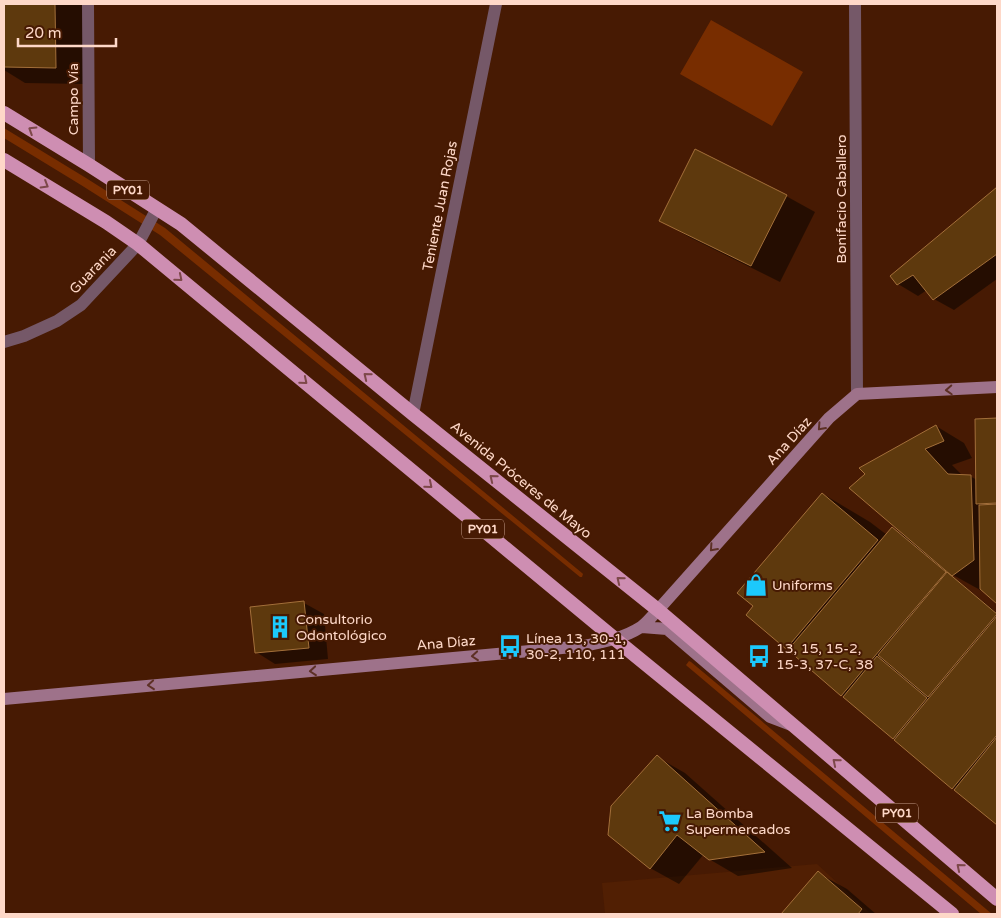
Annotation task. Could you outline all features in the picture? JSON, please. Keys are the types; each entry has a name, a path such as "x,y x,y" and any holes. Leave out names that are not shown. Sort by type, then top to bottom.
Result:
{"highway":[{"name":"Avenida Próceres de Mayo","path":"4,112 181,224 413,414 658,610 997,898"},
{"name":"PY01","path":"4,160 106,222 138,244 615,639 952,914"}],"main road":[{"path":"857,394 997,387"},
{"name":"Ana Díaz","path":"4,698 584,646 615,639 642,627 829,418 857,394"},
{"path":"642,627 667,630 770,717 796,727"}],"street":[{"name":"Campo Vía","path":"88,4 88,164"},
{"name":"Teniente Juan Rojas","path":"413,414 496,4"},
{"name":"Bonifacio Caballero","path":"855,4 857,394"},
{"name":"Guarania","path":"4,342 24,336 57,321 81,305 138,244 157,208"}],"shaded area":[{"path":"711,20 803,72 772,126 680,74"},
{"path":"4,128 165,228 582,573 582,577 160,235 4,138"},
{"path":"689,661 992,914 981,914 687,666"},
{"path":"817,864 871,914 605,914 602,883"}],"building":[{"path":"4,4 55,4 56,68 4,67"},
{"path":"695,149 787,195 751,266 659,221"},
{"path":"997,187 997,254 933,300 913,275 897,285 890,276"},
{"path":"997,418 997,503 976,504 975,419"},
{"path":"936,425 944,441 925,449 948,474 971,475 974,560 952,576 849,488 865,474 859,468"},
{"path":"822,493 878,540 786,649 746,615 753,606 737,593"},
{"path":"997,504 997,604 980,589 979,505"},
{"path":"892,527 946,572 841,696 788,650"},
{"path":"947,572 997,614 928,697 878,655"},
{"name":"Consultorio Odontológico","path":"304,601 309,648 255,653 250,607"},
{"path":"997,616 997,735 952,789 894,740"},
{"path":"877,656 927,698 893,739 843,697"},
{"path":"997,737 997,825 954,790"},
{"name":"La Bomba Supermercados","path":"657,755 765,852 709,860 677,835 650,869 608,835 611,806"},
{"path":"818,871 862,909 858,914 781,914"}],"place":[{"name":"Uniforms","path":"756,585"},
{"name":"Consultorio Odontológico","path":"280,627"},
{"name":"Línea 13, 30-1, 30-2, 110, 111","path":"510,646"},
{"name":"13, 15, 15-2, 15-3, 37-C, 38","path":"759,656"},
{"name":"La Bomba Supermercados","path":"670,821"}]}
